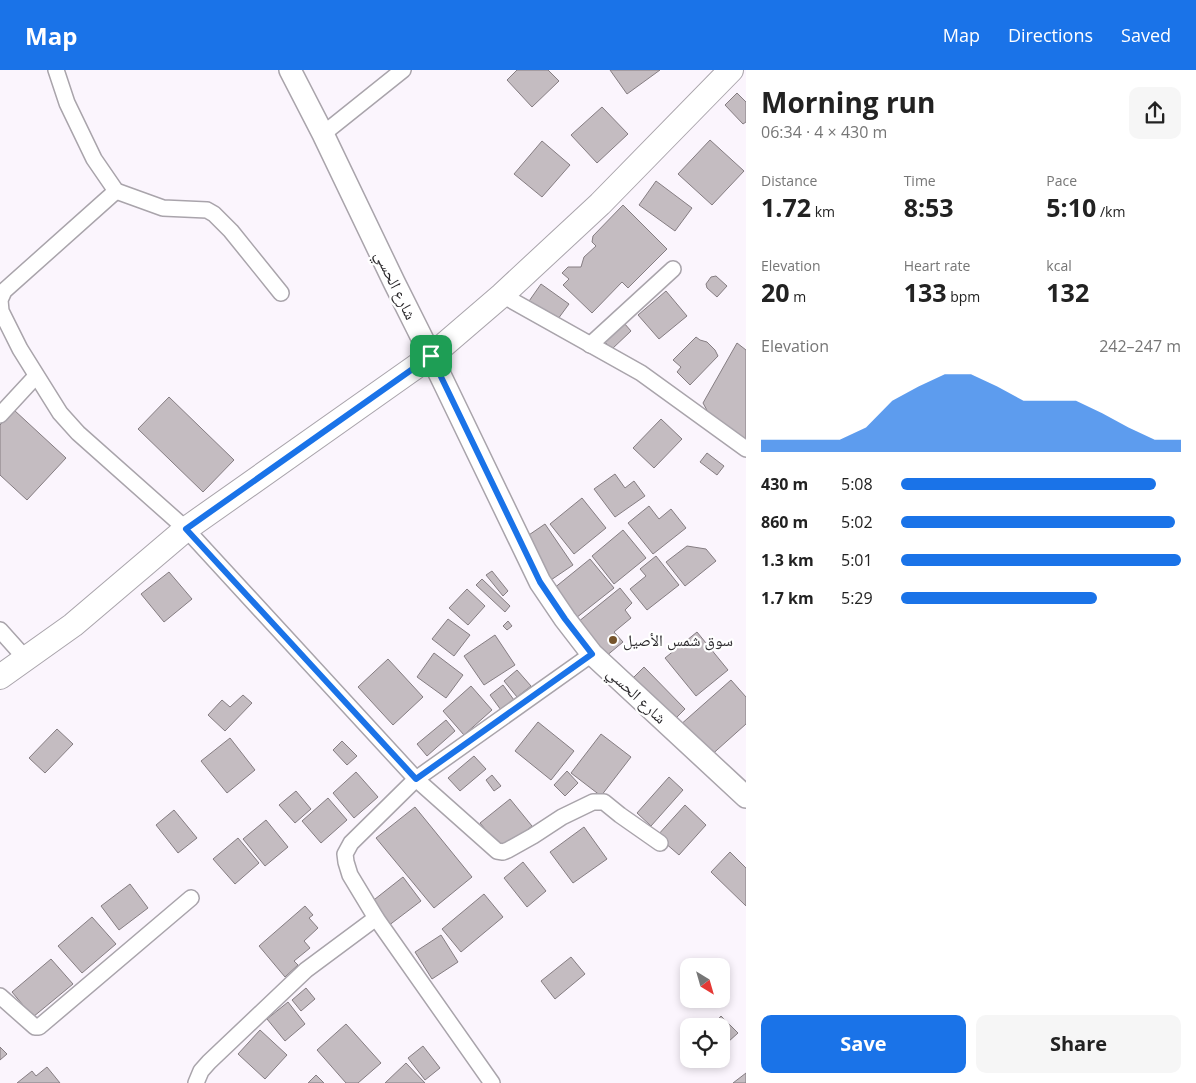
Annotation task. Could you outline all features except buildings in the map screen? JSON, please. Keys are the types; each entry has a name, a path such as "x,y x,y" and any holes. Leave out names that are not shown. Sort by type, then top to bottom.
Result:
{"main road":[{"path":"0,677 72,626 186,529 431,356 502,295 600,204 731,70"}],"street":[{"path":"56,70 67,103 94,159 116,191 163,208 207,210 214,214 231,231 281,293"},
{"name":"شارع الحسي","path":"290,70 323,134 540,582 592,654 746,797"},
{"path":"323,134 403,70"},
{"path":"116,191 2,290 0,300 1,311 36,376 60,413 78,433 186,529 416,779 497,851 503,852 508,850 562,816 593,802 604,802 660,843"},
{"path":"590,345 673,269"},
{"path":"502,295 641,373 746,449"},
{"path":"0,415 36,376"},
{"path":"0,630 26,659"},
{"path":"490,1082 376,918 350,875 345,854 351,843 416,779 592,654"},
{"path":"0,996 35,1027 40,1027 191,898"},
{"path":"196,1083 201,1072 209,1062 306,970 376,918"}],"place":[{"name":"سوق شمس الأصيل","path":"613,640"}],"route":[{"path":"431,356 540,582 592,654 416,779 186,529 431,356"}]}
